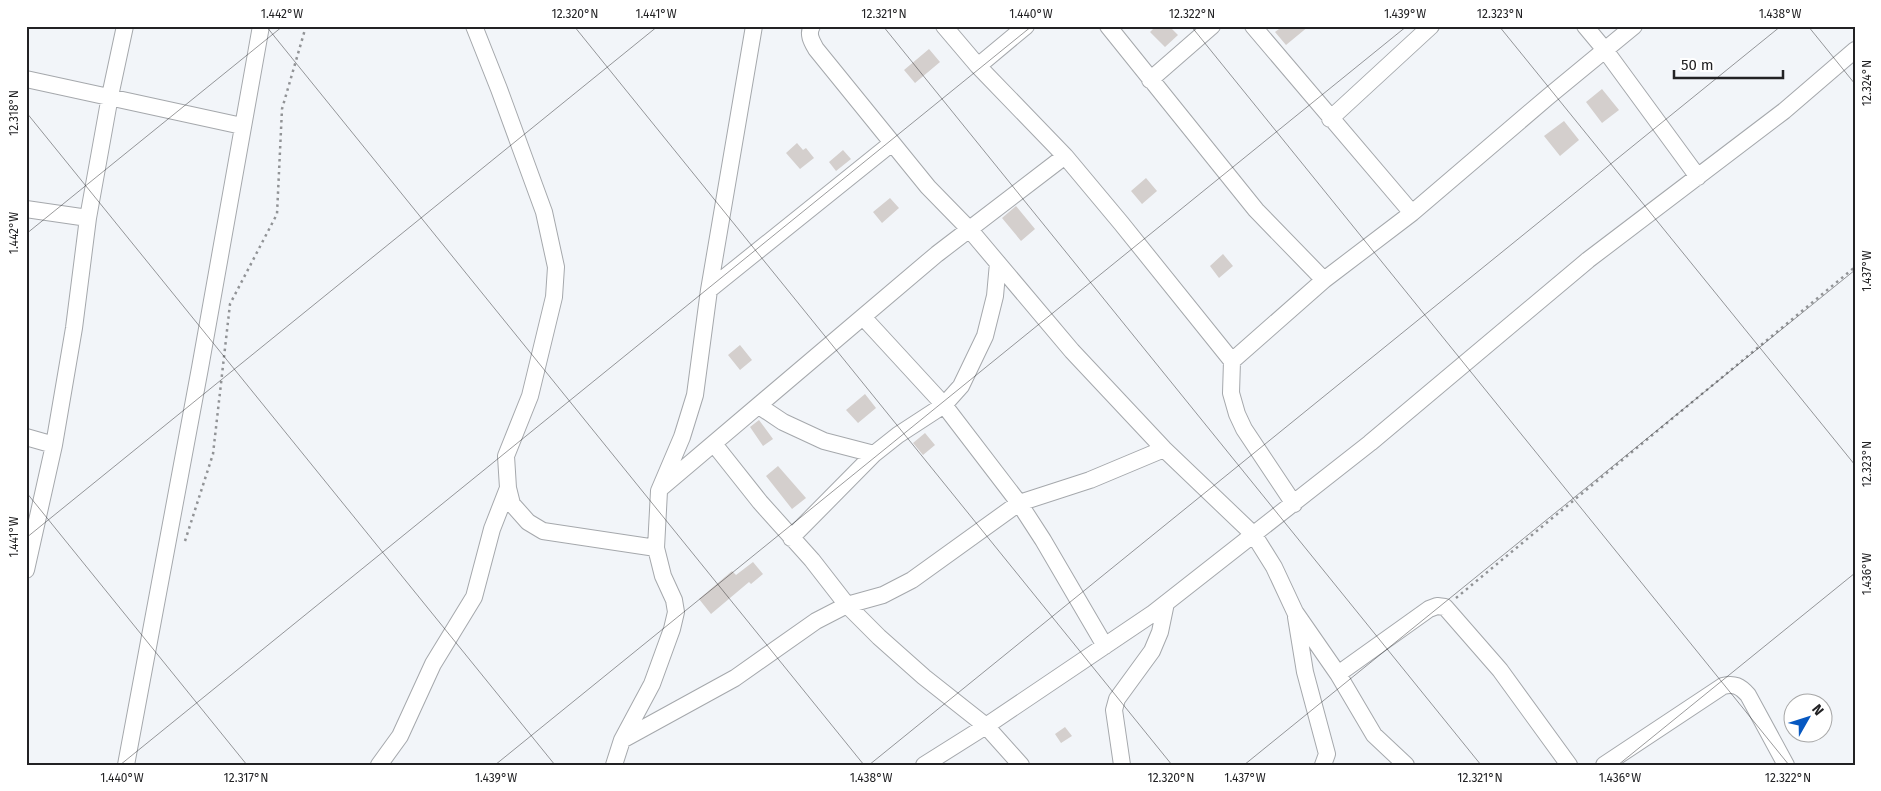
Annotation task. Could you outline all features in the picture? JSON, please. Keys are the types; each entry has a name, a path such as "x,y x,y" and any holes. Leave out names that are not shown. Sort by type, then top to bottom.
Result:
{"street":[{"path":"26,570 54,445 74,328 88,218 125,26"},
{"path":"126,765 261,26"},
{"path":"474,26 544,212 556,267 554,297 530,396 506,456 508,488 512,504 528,522 544,531 656,548"},
{"path":"614,765 622,740 652,684 672,629 676,612 674,600 663,576 656,548 659,490 682,437 695,395 709,290 754,26"},
{"path":"812,26 811,41 928,187 970,230 1072,351 1164,449 1254,535 1274,568 1295,612 1338,674 1374,735 1406,765"},
{"path":"944,26 978,66 1065,156 1232,361 1231,393 1237,414 1244,429 1294,504"},
{"path":"978,66 1026,26"},
{"path":"1108,26 1256,210 1324,280"},
{"path":"1150,80 1212,26"},
{"path":"1253,26 1330,119 1412,213"},
{"path":"1330,119 1431,26"},
{"path":"1585,26 1605,50 1698,177"},
{"path":"1232,361 1324,280 1412,213 1634,26"},
{"path":"924,765 986,726 1166,603 1370,443 1588,260 1784,111 1855,50"},
{"path":"26,79 242,126"},
{"path":"709,290 892,143"},
{"path":"659,490 937,254 1065,156"},
{"path":"26,209 88,218"},
{"path":"791,538 856,470 898,435 944,405 961,386 985,336 995,296 998,263"},
{"path":"863,317 944,405 1019,503 1044,540 1105,646"},
{"path":"759,406 783,422 824,441 874,454"},
{"path":"26,437 54,445"},
{"path":"714,444 847,605 879,637 986,726 1020,765"},
{"path":"622,740 734,678 816,621 847,605 883,595 912,580 1019,503 1090,480 1164,449"},
{"path":"379,765 400,736 433,664 474,597 492,529 508,488"},
{"path":"1122,765 1114,710 1117,699 1152,651 1160,632 1166,603"},
{"path":"1338,674 1429,609 1436,606 1445,607 1500,670 1569,765"},
{"path":"1295,612 1305,672 1327,754 1323,765"},
{"path":"1604,765 1722,686 1731,684 1740,687 1748,695 1786,765"}],"path":[{"path":"183,547 213,454 230,304 278,214 282,108 306,26"},
{"path":"1445,607 1855,267"}],"building":[{"path":"1156,26 1169,26 1178,35 1165,47 1150,32"},
{"path":"1283,26 1309,26 1286,45 1275,32"},
{"path":"929,49 940,62 915,83 904,70"},
{"path":"1602,89 1619,110 1602,123 1586,102"},
{"path":"1564,121 1579,140 1560,156 1544,136"},
{"path":"797,143 803,150 806,148 814,158 800,169 786,153"},
{"path":"843,150 851,159 836,171 829,162"},
{"path":"1146,178 1157,191 1142,204 1131,191"},
{"path":"890,198 899,208 882,223 873,212"},
{"path":"1016,206 1035,229 1021,241 1002,218"},
{"path":"1223,254 1233,266 1219,278 1210,266"},
{"path":"740,345 752,360 740,370 728,355"},
{"path":"865,394 876,408 858,423 846,410"},
{"path":"759,420 773,439 763,446 750,427"},
{"path":"925,433 935,445 923,455 913,443"},
{"path":"778,466 806,498 792,509 766,476"},
{"path":"753,562 763,574 751,584 749,582 711,614 699,599 732,571 736,575"},
{"path":"1065,727 1072,736 1061,743 1055,734"}]}
